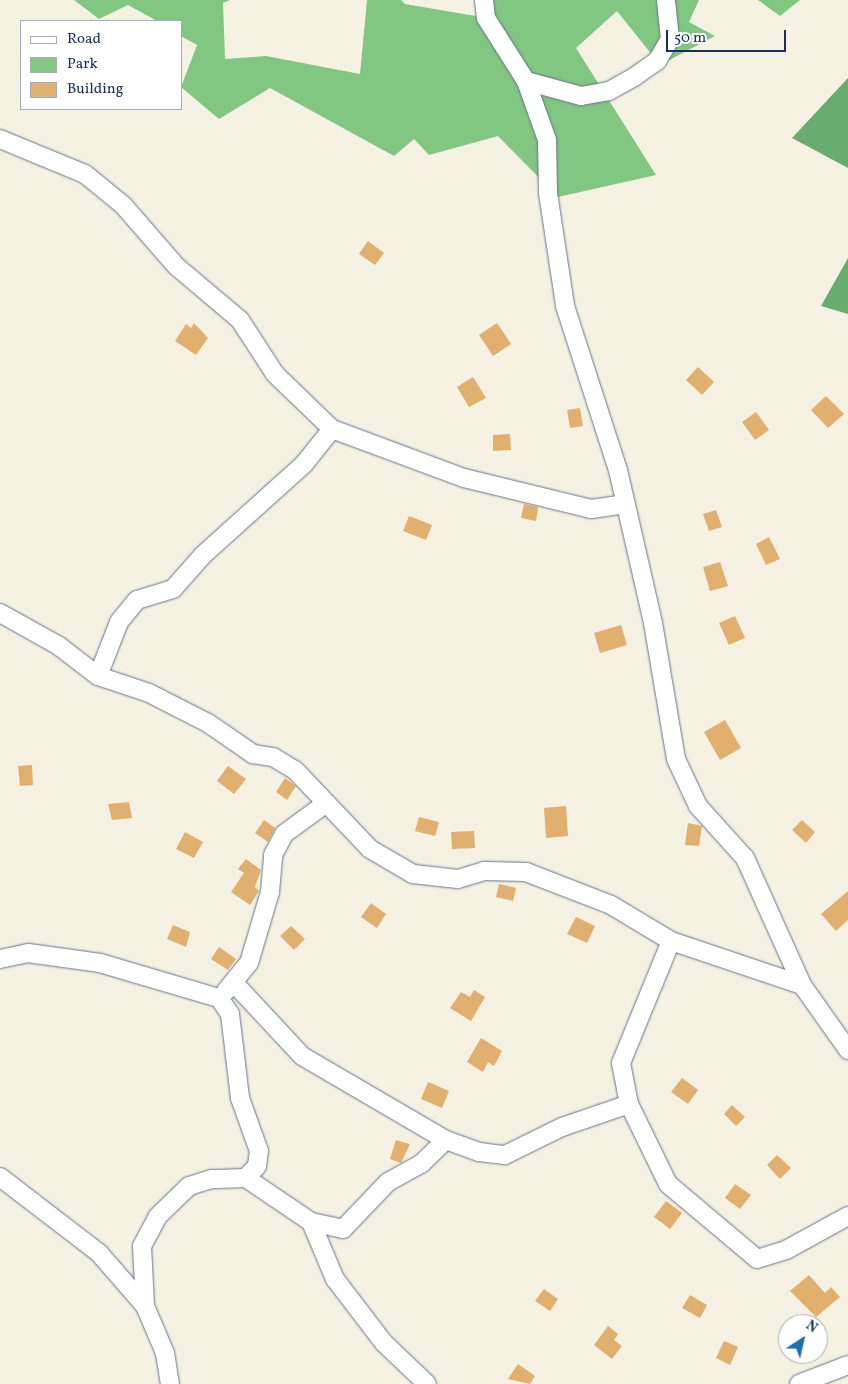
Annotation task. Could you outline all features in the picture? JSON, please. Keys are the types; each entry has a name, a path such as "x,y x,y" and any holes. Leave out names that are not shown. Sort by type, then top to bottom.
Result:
{"street":[{"path":"484,0 486,18 526,80 547,140 548,193 565,306 584,355 625,504 653,623 676,758 698,806 745,858 802,985 848,1050"},
{"path":"526,80 581,96 609,91 634,77 657,61 670,39 666,0"},
{"path":"0,139 84,174 123,205 176,266 240,320 275,374 332,429 464,478 591,509 625,504"},
{"path":"98,676 119,622 137,600 173,589 203,555 304,464 332,429"},
{"path":"0,613 59,646 98,676 149,693 208,723 253,754 273,757 295,770 325,804 370,849 413,874 458,879 485,871 526,872 611,905 670,941 802,985"},
{"path":"219,998 234,983 249,963 270,892 272,855 284,834 325,804"},
{"path":"670,941 623,1051 630,1104 668,1184 758,1259 786,1250 848,1216"},
{"path":"0,959 28,953 100,963 219,998 230,1014 240,1098 259,1151 258,1166 246,1178"},
{"path":"234,983 302,1056 446,1140 479,1152 505,1155 562,1127 630,1104"},
{"path":"145,1306 142,1246 158,1216 189,1186 212,1179 246,1178 311,1222 343,1229 350,1225 388,1182 422,1163 446,1140"},
{"path":"0,1177 99,1253 145,1306 165,1353 170,1384"},
{"path":"311,1222 335,1279 384,1343 427,1384"},
{"path":"799,1384 848,1365"}],"green space":[{"path":"74,0 230,0 223,3 225,59 266,56 360,74 367,0 401,0 405,4 493,19 492,0 699,0 689,22 715,36 660,65 617,11 576,48 656,175 558,197 498,136 429,155 414,139 394,156 270,88 219,119 182,88 197,45 182,37 182,20 155,20 128,5 99,19"},
{"path":"758,0 800,0 780,16"},
{"path":"848,78 848,168 792,138"},
{"path":"848,258 848,314 821,306"}],"building":[{"path":"368,241 384,253 375,265 359,254"},
{"path":"194,323 208,338 196,355 175,341 186,324 191,328"},
{"path":"497,323 511,344 493,356 479,335"},
{"path":"698,367 714,382 702,395 686,380"},
{"path":"473,377 486,398 469,407 457,387"},
{"path":"826,396 844,414 828,428 811,410"},
{"path":"580,408 583,426 570,428 567,410"},
{"path":"756,412 769,430 755,440 742,422"},
{"path":"510,434 511,450 493,451 493,435"},
{"path":"524,504 538,507 536,521 521,518"},
{"path":"716,510 722,527 709,531 703,514"},
{"path":"409,516 432,525 426,540 403,531"},
{"path":"769,537 780,559 766,565 756,544"},
{"path":"720,562 728,586 710,591 703,567"},
{"path":"735,616 745,638 729,645 719,623"},
{"path":"621,625 627,645 600,653 594,633"},
{"path":"725,720 741,748 720,760 704,732"},
{"path":"32,765 33,785 20,786 18,766"},
{"path":"228,766 246,779 234,794 217,781"},
{"path":"285,778 296,786 287,800 276,792"},
{"path":"129,802 132,818 112,820 108,804"},
{"path":"566,806 568,836 546,838 544,808"},
{"path":"419,817 439,822 435,836 415,831"},
{"path":"264,820 275,828 268,842 255,833"},
{"path":"802,820 815,832 806,843 792,830"},
{"path":"688,823 702,826 699,846 685,845"},
{"path":"474,831 475,848 452,849 451,832"},
{"path":"185,832 203,842 194,858 176,849"},
{"path":"246,859 261,870 255,887 259,891 250,905 231,892 244,873 238,869"},
{"path":"499,884 516,888 513,901 496,897"},
{"path":"848,891 848,920 836,931 821,914"},
{"path":"371,903 386,914 377,928 361,917"},
{"path":"576,917 595,926 587,943 567,934"},
{"path":"173,925 190,932 186,947 167,939"},
{"path":"291,926 305,939 294,950 280,936"},
{"path":"219,947 236,959 228,970 211,959"},
{"path":"474,990 485,997 471,1021 450,1008 461,992 470,997"},
{"path":"481,1038 502,1051 494,1066 488,1062 483,1072 467,1062"},
{"path":"682,1078 698,1090 688,1104 671,1092"},
{"path":"428,1082 449,1091 442,1108 421,1099"},
{"path":"732,1105 745,1117 736,1126 724,1114"},
{"path":"396,1140 410,1144 401,1163 390,1159"},
{"path":"777,1155 791,1168 780,1179 767,1165"},
{"path":"735,1184 751,1195 740,1209 725,1198"},
{"path":"666,1201 682,1213 670,1229 654,1217"},
{"path":"809,1275 825,1293 831,1287 840,1297 820,1314 813,1314 790,1291"},
{"path":"544,1289 558,1299 550,1311 535,1301"},
{"path":"690,1295 707,1305 700,1318 682,1308"},
{"path":"608,1326 618,1334 614,1340 622,1346 612,1359 594,1345"},
{"path":"724,1341 738,1347 730,1365 716,1358"},
{"path":"518,1364 535,1376 530,1384 508,1379"}]}
